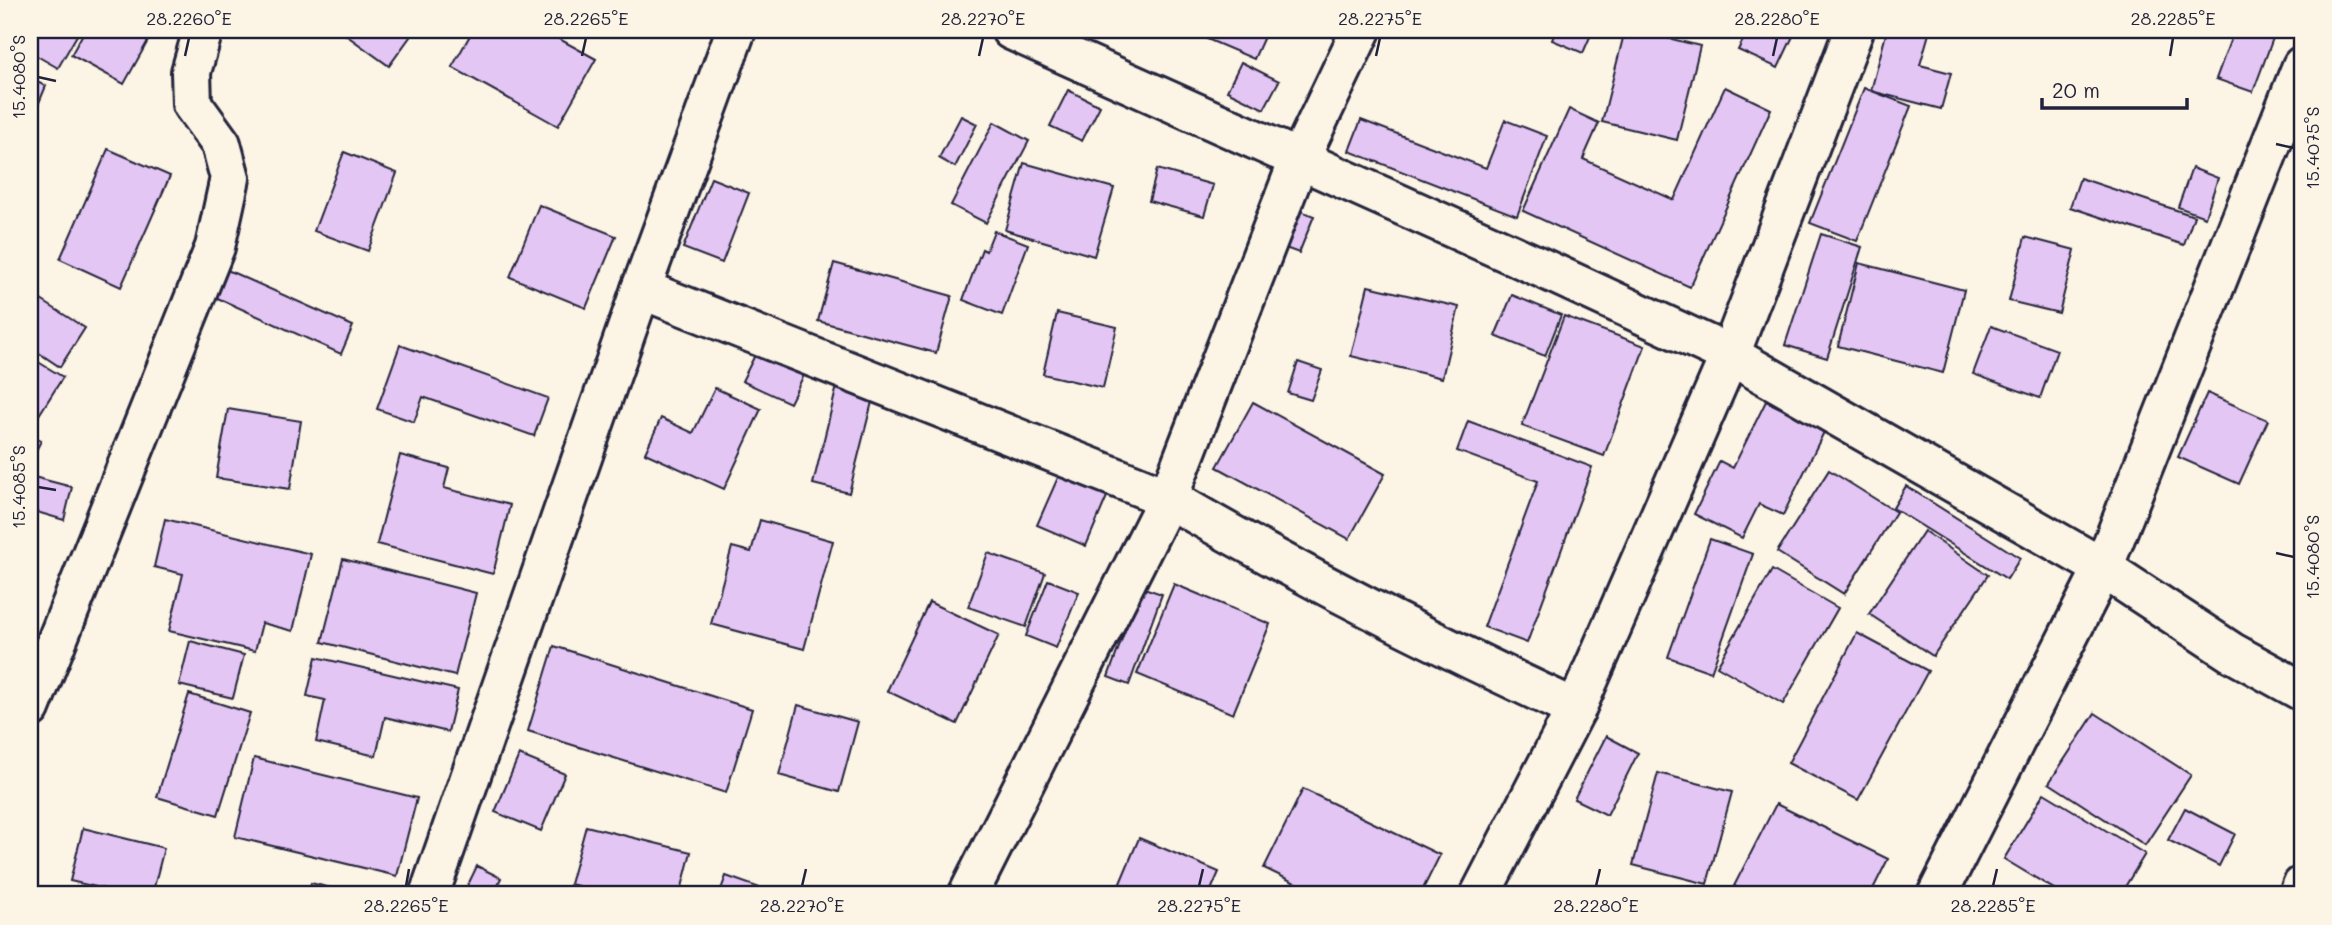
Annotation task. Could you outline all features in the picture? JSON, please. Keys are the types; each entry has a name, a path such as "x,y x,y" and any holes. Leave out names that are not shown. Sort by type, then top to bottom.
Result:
{"street":[{"path":"30,708 215,247 230,178 220,144 192,104 191,72 203,30"},
{"path":"429,895 640,289 736,30"},
{"path":"1011,30 1730,355 2103,568 2231,652 2302,691"},
{"path":"968,895 1168,498 1299,160 1361,30"},
{"path":"1480,895 1576,709 1730,355 1854,30"},
{"path":"1937,895 2103,568 2302,66"},
{"path":"640,289 1168,498 1242,541 1455,653 1576,709"},
{"path":"2299,895 2302,886"}],"building":[{"path":"30,30 80,30 58,68 30,52"},
{"path":"85,30 154,30 124,84 71,55"},
{"path":"339,30 415,30 389,66"},
{"path":"473,30 543,30 596,59 558,126 452,67"},
{"path":"1186,30 1267,30 1254,59"},
{"path":"1556,30 1593,30 1583,53 1552,40"},
{"path":"1625,30 1636,30 1700,46 1677,140 1602,122"},
{"path":"1748,30 1796,30 1778,68 1738,50"},
{"path":"1887,30 1930,30 1920,65 1951,73 1941,109 1871,91"},
{"path":"2234,30 2276,30 2253,92 2216,79"},
{"path":"1241,62 1279,81 1264,109 1227,91"},
{"path":"30,79 46,86 33,117 30,115"},
{"path":"1725,87 1771,109 1690,287 1523,211 1569,109 1599,123 1583,159 1674,200"},
{"path":"1864,88 1911,106 1857,241 1810,223"},
{"path":"1068,90 1100,106 1082,141 1050,126"},
{"path":"961,116 977,124 955,167 939,158"},
{"path":"1361,120 1486,168 1505,120 1547,136 1517,216 1349,151"},
{"path":"994,122 1029,141 986,223 951,205"},
{"path":"108,149 170,176 121,287 60,259"},
{"path":"344,152 397,173 368,251 314,231"},
{"path":"1024,163 1114,188 1094,256 1005,230"},
{"path":"2192,168 2218,178 2205,217 2178,207"},
{"path":"1157,169 1213,185 1204,216 1149,201"},
{"path":"711,178 749,193 722,263 683,248"},
{"path":"2080,178 2194,216 2184,245 2070,207"},
{"path":"539,205 616,236 586,308 510,277"},
{"path":"1290,207 1314,216 1299,253 1274,244"},
{"path":"994,231 1028,244 1002,315 963,300 982,249 986,251"},
{"path":"1821,234 1862,247 1827,358 1785,345"},
{"path":"2025,237 2075,250 2059,313 2009,301"},
{"path":"834,263 952,296 936,353 818,321"},
{"path":"1859,263 1964,290 1943,373 1838,346"},
{"path":"225,269 353,326 341,354 213,296"},
{"path":"1368,286 1459,307 1442,378 1351,356"},
{"path":"30,293 85,328 60,367 30,347"},
{"path":"1512,295 1561,315 1545,356 1495,336"},
{"path":"1057,313 1117,327 1103,388 1043,374"},
{"path":"1564,316 1645,346 1604,456 1522,426"},
{"path":"1991,326 2057,350 2040,398 1973,374"},
{"path":"400,345 548,398 534,436 423,397 414,422 377,409"},
{"path":"759,347 807,369 790,403 742,381"},
{"path":"30,357 63,377 32,426 30,425"},
{"path":"1298,362 1322,370 1311,400 1288,393"},
{"path":"838,382 875,390 849,493 813,484"},
{"path":"715,388 761,409 724,489 645,453 661,418 693,433"},
{"path":"2207,393 2268,420 2239,484 2178,457"},
{"path":"1766,401 1825,430 1783,515 1759,504 1742,538 1694,514 1720,461 1733,468"},
{"path":"1253,402 1385,474 1349,539 1217,467"},
{"path":"228,409 301,421 290,489 216,478"},
{"path":"1468,421 1592,467 1527,643 1484,627 1538,481 1457,451"},
{"path":"30,435 41,441 30,462"},
{"path":"400,455 449,468 444,488 510,505 493,574 377,544"},
{"path":"1063,466 1111,487 1086,546 1037,525"},
{"path":"1829,470 1896,512 1844,594 1777,552"},
{"path":"30,476 72,487 64,520 30,510"},
{"path":"1906,486 2020,558 2007,579 1893,508"},
{"path":"165,519 311,554 293,631 262,623 255,651 169,631 183,574 154,567"},
{"path":"760,520 833,541 804,649 711,624 732,547 751,552"},
{"path":"1924,531 1988,575 1933,656 1869,614"},
{"path":"1710,539 1753,554 1711,672 1668,657"},
{"path":"988,553 1045,573 1026,627 968,607"},
{"path":"343,559 476,593 455,676 322,642"},
{"path":"1772,570 1838,608 1783,704 1717,666"},
{"path":"1048,580 1079,592 1056,648 1026,636"},
{"path":"1174,584 1270,624 1233,714 1137,674"},
{"path":"1141,587 1162,594 1129,685 1108,677"},
{"path":"929,602 999,635 957,724 887,691"},
{"path":"1857,633 1928,671 1858,800 1788,763"},
{"path":"190,641 244,655 233,698 179,685"},
{"path":"554,646 752,709 726,793 528,731"},
{"path":"316,657 458,690 448,732 385,717 376,756 316,742 325,700 307,696"},
{"path":"189,694 250,713 218,815 157,797"},
{"path":"798,705 858,722 839,792 779,775"},
{"path":"2095,713 2191,775 2145,845 2049,783"},
{"path":"1606,736 1638,753 1607,815 1574,799"},
{"path":"519,755 565,774 541,831 495,812"},
{"path":"254,758 417,798 397,876 235,837"},
{"path":"1658,773 1732,792 1707,884 1633,865"},
{"path":"1303,789 1440,855 1420,895 1320,895 1264,868"},
{"path":"2044,793 2145,854 2120,895 2064,895 2004,859"},
{"path":"1776,804 1888,859 1870,895 1752,895 1734,886"},
{"path":"2185,808 2235,834 2219,866 2168,840"},
{"path":"586,826 691,852 680,895 614,895 570,884"},
{"path":"83,828 164,848 152,895 131,895 70,881"},
{"path":"1139,838 1219,872 1209,895 1115,895"},
{"path":"477,866 501,878 493,895 463,895"},
{"path":"726,876 780,895 719,895"},
{"path":"311,883 358,895 308,895"}]}
